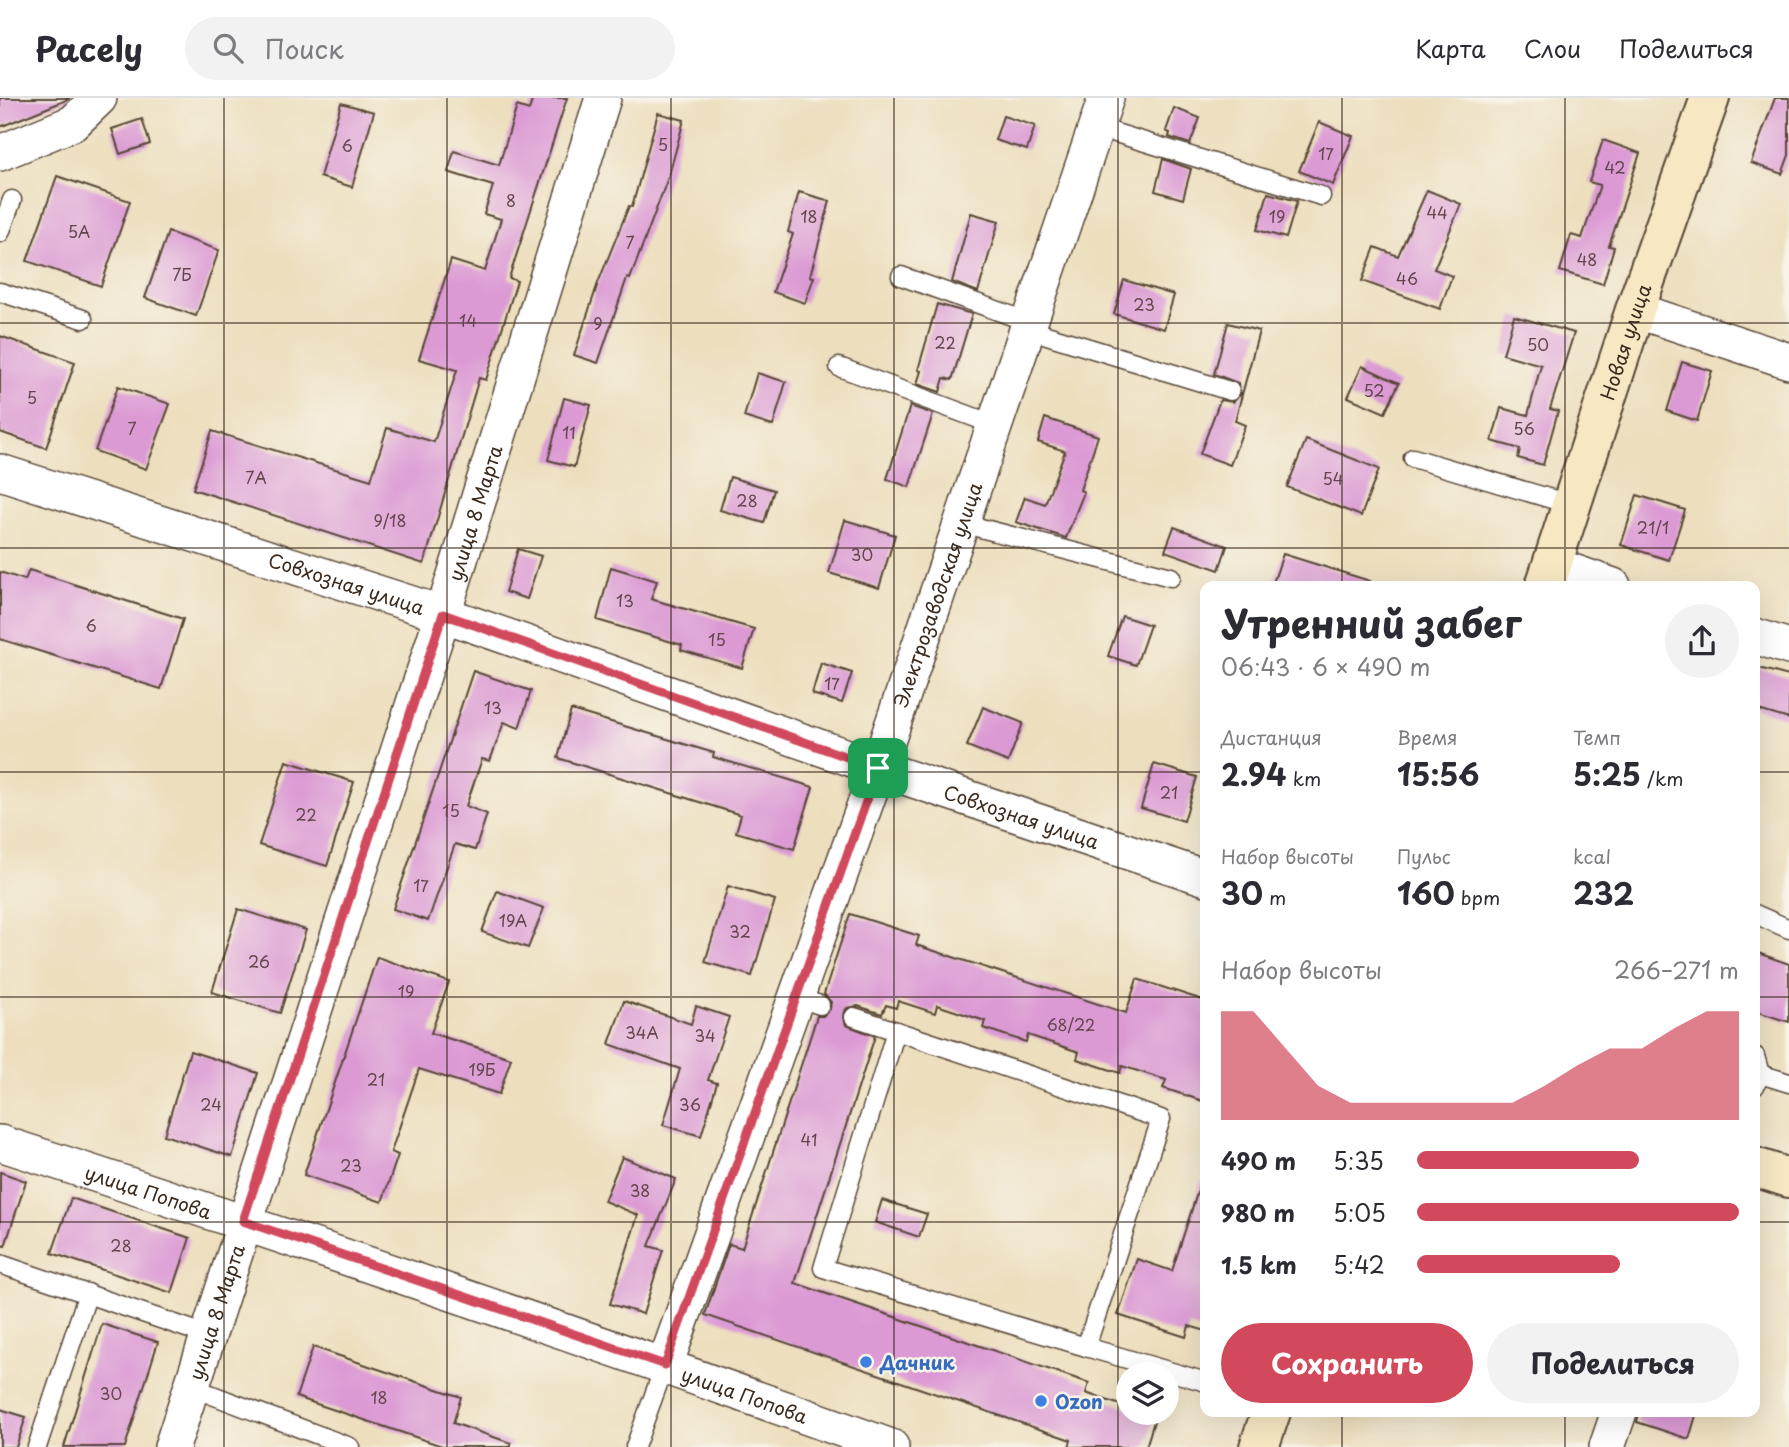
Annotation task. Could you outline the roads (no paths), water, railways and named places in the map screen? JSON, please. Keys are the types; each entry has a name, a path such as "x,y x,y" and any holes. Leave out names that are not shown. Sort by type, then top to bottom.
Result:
{"street":[{"path":"0,153 73,123 99,98"},
{"name":"улица 8 Марта","path":"172,1447 243,1221 443,614 603,98"},
{"name":"Новая улица","path":"1549,576 1635,310 1710,98"},
{"name":"Электрозаводская улица","path":"665,1365 808,1001 878,768 1101,112"},
{"path":"1635,310 1789,361"},
{"name":"Совхозная улица","path":"0,472 443,614 878,768 1200,876"},
{"path":"1549,576 1581,581"},
{"path":"1760,638 1789,647"},
{"name":"улица Попова","path":"0,1143 243,1221 665,1365 891,1447"},
{"path":"1760,1169 1789,1178"},
{"path":"1259,1447 1269,1417"},
{"path":"1607,1447 1617,1417"}],"lane":[{"path":"1101,112 1321,196"},
{"path":"0,233 12,200"},
{"path":"901,276 1028,326 1230,391"},
{"path":"0,292 83,319"},
{"path":"839,367 995,425"},
{"path":"1413,458 1572,505"},
{"path":"961,523 1171,577"},
{"path":"1760,916 1789,929"},
{"path":"854,1017 1161,1119 1086,1347"},
{"path":"896,1031 823,1268 1200,1380"},
{"path":"1760,1080 1789,1083"},
{"path":"0,1264 207,1335"},
{"path":"37,1447 88,1293"},
{"path":"635,1447 665,1365"},
{"path":"191,1387 328,1444 350,1447"}],"place":[{"name":"Дачник","path":"866,1362"},
{"name":"Ozon","path":"1041,1401"}]}
